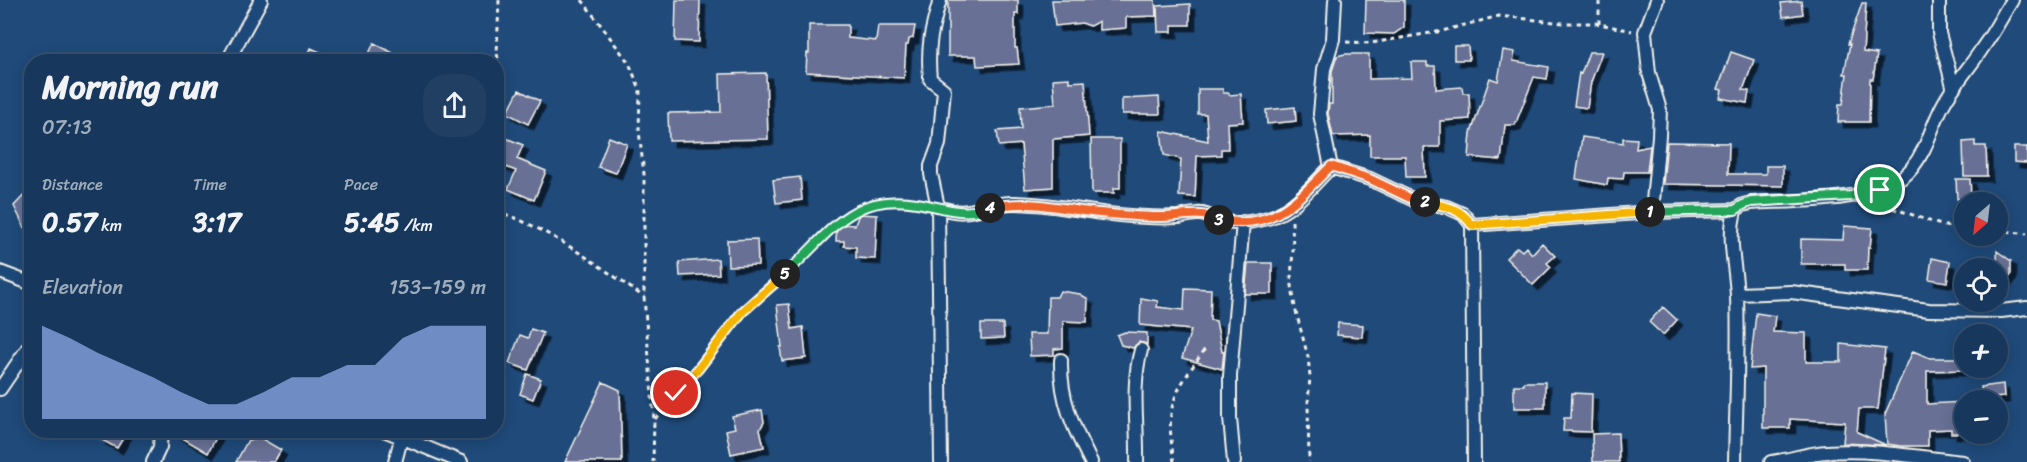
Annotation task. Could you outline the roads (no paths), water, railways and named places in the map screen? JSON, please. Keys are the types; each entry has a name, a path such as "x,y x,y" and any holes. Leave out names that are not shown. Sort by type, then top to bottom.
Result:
{"street":[{"path":"231,54 261,0"},
{"path":"940,0 930,33 928,57 930,79 944,90 939,144 931,174 938,207 941,462"},
{"path":"1331,166 1320,114 1324,69 1332,42 1335,0"},
{"path":"1652,212 1660,110 1649,73 1646,35 1657,0"},
{"path":"1939,0 1939,33 1953,86"},
{"path":"1472,225 1652,212 1735,210 1751,202 1851,196 1880,190 1911,171 1919,159 1953,86 1983,48 2012,0"},
{"path":"938,207 951,212 965,212 1007,203 1035,204 1119,215 1180,217 1196,213 1220,220 1243,222 1271,217 1289,208 1331,166"},
{"path":"1331,166 1370,179 1414,200 1463,213 1472,225 1474,462"},
{"path":"1735,210 1730,236 1737,294 1735,462"},
{"path":"1234,462 1230,418 1230,376 1243,222"},
{"path":"0,272 24,281"},
{"path":"1737,294 1791,292 1929,310 2001,311 2027,308"},
{"path":"1137,462 1136,384 1137,363 1141,350"},
{"path":"0,389 24,354"},
{"path":"1061,360 1064,399 1071,421 1091,462"},
{"path":"153,462 160,447 161,438"},
{"path":"395,462 401,439 461,462"},
{"path":"1771,462 1824,452 1886,454 1963,462"}]}
